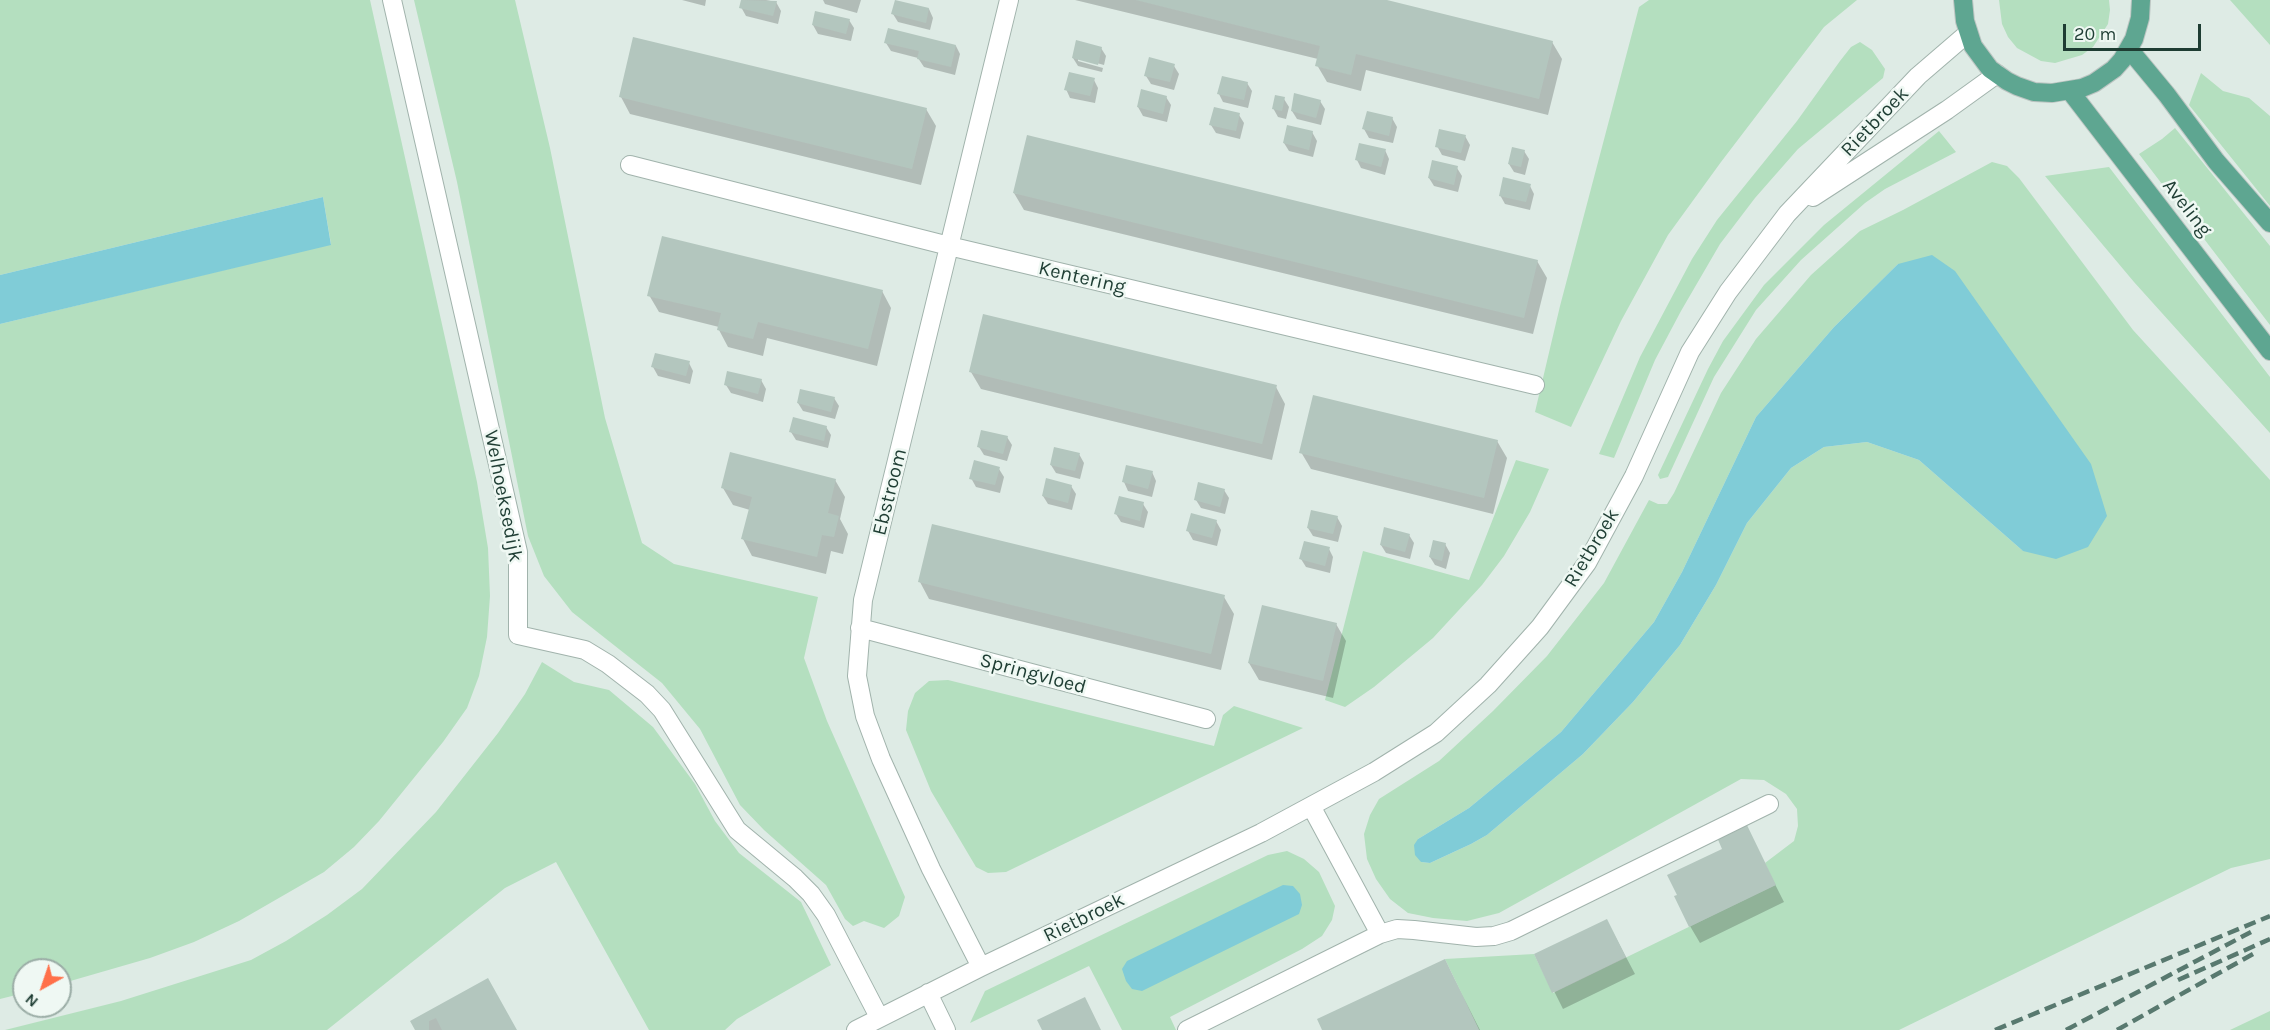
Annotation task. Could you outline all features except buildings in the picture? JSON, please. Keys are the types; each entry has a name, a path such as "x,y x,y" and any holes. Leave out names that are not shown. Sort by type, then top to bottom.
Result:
{"main road":[{"path":"1963,0 1968,33 1981,58 2007,81 2034,92 2052,93 2070,91 2094,83 2122,60 2138,29 2140,0"},
{"path":"2129,49 2216,161 2270,223"},
{"name":"Aveling","path":"2070,91 2270,351"}],"street":[{"name":"Welhoeksedijk","path":"392,0 518,552 518,635 585,650 647,694 662,710 737,830 811,894 826,915 879,1017"},
{"name":"Ebstroom","path":"981,967 906,817 865,716 856,676 863,600 1009,0"},
{"name":"Rietbroek","path":"856,1030 981,967 1250,838 1374,772 1436,733 1488,685 1540,627 1587,564 1634,476 1690,352 1728,292 1786,214 1918,76 1968,33"},
{"name":"Rietbroek","path":"1786,214 1947,110 1997,74"},
{"name":"Kentering","path":"630,165 949,246 1534,385"},
{"name":"Springvloed","path":"860,628 1206,719"},
{"path":"1187,1030 1380,934 1396,929 1476,937 1494,936 1511,931 1769,804"},
{"path":"1311,806 1380,934"},
{"path":"928,993 946,1030"}],"green space":[{"path":"0,0 370,0 477,482 488,548 490,596 487,637 479,676 467,708 443,742 379,821 354,847 324,872 239,921 194,942 150,958 72,981 72,958 12,958 12,996 0,999 0,324 331,244 323,197 0,275"},
{"path":"414,0 515,0 550,148 605,418 642,543 674,564 818,597 804,658 827,721 905,897 899,916 884,928 864,921 853,926 845,919 826,885 764,830 740,805 700,729 662,683 572,612 544,576 528,536 457,182"},
{"path":"1649,0 1857,0 1824,27 1668,235 1621,321 1571,427 1535,412 1560,306 1639,7"},
{"path":"1999,0 2109,0 2108,24 2093,47 2082,55 2055,63 2041,61 2017,48 2008,37 2002,24"},
{"path":"2230,0 2270,0 2270,45"},
{"path":"1860,42 1872,50 1885,69 1883,78 1798,149 1755,198 1720,244 1655,360 1614,458 1599,454 1640,357 1692,259 1717,220 1797,121 1840,61 1851,47"},
{"path":"2201,73 2223,91 2249,98 2270,116 2270,206 2189,105"},
{"path":"2175,128 2270,246 2270,325 2139,154"},
{"path":"1939,131 1956,152 1885,189 1865,203 1801,260 1756,310 1714,377 1668,477 1660,479 1658,475 1723,341 1764,285 1824,225"},
{"path":"1992,162 2007,166 2019,178 2133,330 2270,480 2270,859 2231,868 1899,1030 1479,1030 1445,959 1534,954 1553,993 1775,885 1765,863 1794,841 1798,826 1797,809 1786,794 1764,780 1741,779 1499,913 1467,921 1408,913 1390,899 1376,879 1367,859 1364,834 1370,815 1379,799 1439,761 1547,656 1604,583 1649,500 1658,504 1667,504 1721,393 1756,339 1811,275 1860,231","holes":["1898,264 2023,551 1919,460 1867,442 1824,447 1791,468 1747,523 1716,585 1680,645 1633,702 1583,754 1487,835 1430,863 1421,862 1418,839 1469,808 1561,732 1654,622 1682,572 1756,417 1834,327"]},
{"path":"2109,167 2270,377 2270,433 2134,282 2045,176"},
{"path":"1516,460 1549,469 1530,512 1504,556 1482,585 1433,638 1374,687 1345,707 1325,700 1363,551 1469,580"},
{"path":"542,662 574,682 609,690 653,727 695,784 715,821 739,853 801,902 831,965 737,1019 725,1030 649,1030 556,862 505,888 327,1030 5,1030 53,1018 72,1018 72,1013 121,1001 251,960 327,915 362,889 436,812 498,733 525,694"},
{"path":"948,680 1214,746 1223,715 1234,706 1303,728 1006,872 988,873 976,867 931,791 906,730 908,711 915,693 929,681"},
{"path":"1287,851 1304,859 1319,872 1335,906 1332,920 1322,936 1302,949 1170,1017 1176,1030 1122,1030 1089,966 970,1023 985,991 1268,855"},
{"path":"2270,1011 2270,1030 2230,1030"}],"water":[{"path":"323,197 331,245 0,324 0,275"},
{"path":"1932,255 1955,271 2091,464 2107,516 2088,547 2056,559 2023,551 1919,460 1867,442 1824,447 1791,468 1747,523 1716,585 1680,645 1633,702 1583,754 1487,835 1430,863 1421,862 1415,855 1414,845 1418,839 1469,808 1561,732 1654,622 1682,572 1756,417 1834,327 1898,264"},
{"path":"1283,885 1293,886 1300,894 1302,905 1299,914 1142,991 1132,989 1126,981 1122,969 1127,961"}],"railway":[{"path":"1995,1030 2270,916"},
{"path":"2066,1030 2251,932"},
{"path":"2178,980 2270,939"},
{"path":"2117,1030 2253,954"}]}
